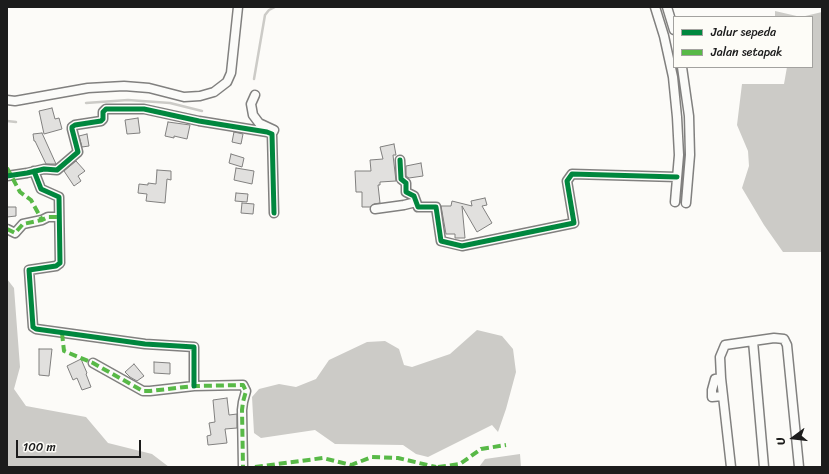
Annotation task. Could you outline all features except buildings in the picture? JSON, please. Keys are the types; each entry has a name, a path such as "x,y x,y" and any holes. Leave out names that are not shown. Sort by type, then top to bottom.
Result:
{"street":[{"path":"7,100 16,101 88,88 124,86 149,88 184,97 200,96 214,92 227,82 231,73 238,7"},
{"path":"654,7 664,36 673,77 679,155 675,202"},
{"path":"666,7 673,27"},
{"path":"664,36 673,34"},
{"path":"682,68 688,116 690,155 686,203"},
{"path":"255,95 251,104 253,115 259,123 274,130 272,134 274,213"},
{"path":"7,176 44,169 57,170 78,151 72,127 75,125 101,121 103,119 103,112 106,109 144,109 199,122 272,134"},
{"path":"400,160 401,179 406,183 406,192 414,196 418,207 436,207 441,241 462,246 574,223 567,181 572,174 677,177"},
{"path":"34,171 42,189 59,197 60,263 56,266 29,270 33,327 36,329 146,344 194,347 194,386"},
{"path":"375,209 416,202"},
{"path":"7,229 15,233 23,224 42,220 48,217 59,217"},
{"path":"732,467 721,378 720,357 725,345 774,338 784,339 787,345 799,467"},
{"path":"752,341 764,467"},
{"path":"92,363 143,391 194,386 243,385 246,391 242,410 243,467"}],"shaded area":[{"path":"775,11 797,16 775,16"},
{"path":"822,12 822,252 783,252 764,225 742,188 749,166 748,151 737,125 742,84 784,84 787,68 813,68 813,16 805,16"},
{"path":"7,279 14,288 20,367 14,389 26,406 86,417 108,443 152,454 169,467 7,467"},
{"path":"477,330 502,336 513,349 516,372 498,432 492,425 428,457 416,454 403,445 335,444 315,430 261,438 254,433 252,397 259,389 279,384 296,387 316,379 329,360 367,342 385,341 399,349 404,365 412,367 450,354"},
{"path":"520,454 521,467 479,467 485,459"}],"waterway":[{"path":"254,79 265,15 269,10 275,7"},
{"path":"86,103 128,100 170,103 202,111"},
{"path":"7,121 16,122"}],"marked path":[{"path":"7,168 20,192 31,200 42,220"},
{"path":"7,229 15,233 23,224 42,220 48,217 59,217"},
{"path":"62,333 64,351 93,363 143,391 194,386 243,385 246,391 242,410 243,467"},
{"path":"438,467 460,464 481,449 506,445"},
{"path":"255,467 323,458 351,465 372,457 398,458 436,467"}],"cycle path":[{"path":"7,176 44,169 57,170 78,152 72,127 75,125 101,121 103,119 103,112 106,109 144,109 199,121 272,134 274,213"},
{"path":"400,160 401,179 406,183 406,192 414,196 418,207 436,207 441,241 462,246 574,223 567,181 572,174 677,177"},
{"path":"34,171 41,189 59,197 60,263 56,266 29,270 33,327 36,329 145,344 194,347 194,386"}]}
